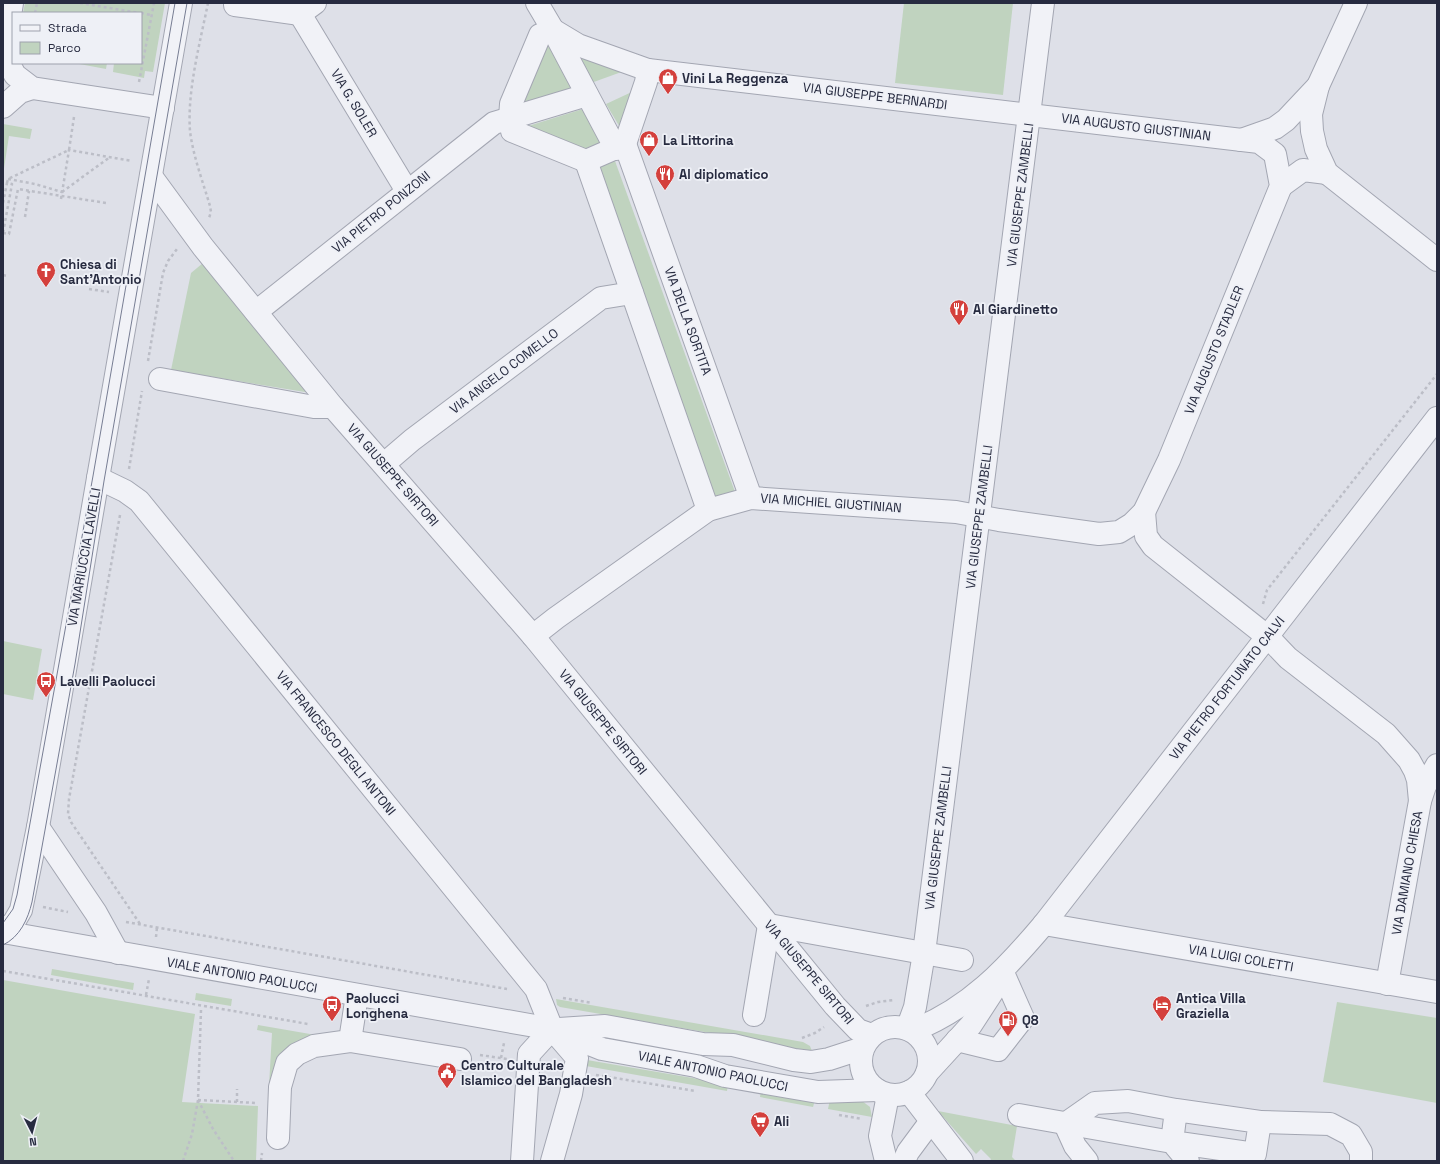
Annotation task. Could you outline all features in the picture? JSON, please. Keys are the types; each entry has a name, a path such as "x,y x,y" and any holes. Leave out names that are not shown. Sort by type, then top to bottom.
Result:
{"street":[{"path":"12,3 3,57 15,75 32,88"},
{"name":"VIA MARIUCCIA LAVELLI","path":"3,932 14,922 21,910 38,826 98,478 145,169 163,108 181,3"},
{"name":"VIA DELLA SORTITA","path":"537,3 587,95 620,146 752,498"},
{"name":"VIA GIUSEPPE ZAMBELLI","path":"910,1030 924,953 1043,3"},
{"path":"1356,3 1318,86 1311,114 1312,131 1316,148 1327,173 1437,260"},
{"path":"235,5 308,8"},
{"name":"VIA G. SOLER","path":"308,8 407,191"},
{"path":"553,30 540,35 511,104 510,118 512,131 586,161 620,146 646,82 648,70"},
{"name":"VIA GIUSEPPE BERNARDI","path":"553,30 578,46 648,70 1030,115"},
{"path":"1241,140 1274,128 1286,120 1318,86"},
{"path":"3,107 20,92 32,88 163,108"},
{"name":"VIA PIETRO PONZONI","path":"256,312 494,123 587,95"},
{"name":"VIA AUGUSTO GIUSTINIAN","path":"1030,115 1241,140"},
{"path":"1241,140 1259,142 1275,154 1281,186 1303,170 1327,173"},
{"path":"586,161 708,510"},
{"name":"VIA GIUSEPPE SIRTORI","path":"145,169 200,243 333,407 533,636 768,925 844,1017 858,1030 867,1042"},
{"name":"VIA AUGUSTO STADLER","path":"1144,512 1169,460 1281,186"},
{"name":"VIA ANGELO COMELLO","path":"384,464 412,440 601,298 632,293"},
{"path":"160,379 314,407 333,407"},
{"name":"VIA PIETRO FORTUNATO CALVI","path":"927,1074 971,1025 1010,966 1268,637 1437,418"},
{"name":"VIA FRANCESCO DEGLI ANTONI","path":"98,478 125,491 139,501 536,989 552,1030"},
{"name":"VIA MICHIEL GIUSTINIAN","path":"533,636 708,510 752,498 956,512 999,520 1099,534 1119,532 1132,524 1144,512"},
{"path":"1144,512 1146,536 1153,546 1268,637 1288,658 1372,722 1395,743 1409,760 1415,771 1418,780 1420,801"},
{"name":"VIA DAMIANO CHIESA","path":"1387,984 1420,801 1425,786 1437,765"},
{"path":"38,826 98,917 118,952"},
{"name":"VIA LUIGI COLETTI","path":"1044,924 1437,992"},
{"path":"754,1015 768,925 962,960"},
{"name":"VIALE ANTONIO PAOLUCCI","path":"3,932 552,1030 602,1049 696,1066 725,1076 818,1092 891,1092"},
{"path":"956,1040 998,1050 1023,1018 1010,966"},
{"name":"VIA PIETRO FORTUNATO CALVI","path":"910,1030 927,1026 966,1002 1010,966"},
{"path":"350,1041 356,995"},
{"name":"VIALE ANTONIO PAOLUCCI","path":"552,1030 605,1026 703,1044 733,1045 794,1060 810,1062 829,1059 867,1042"},
{"path":"891,1092 918,1086 927,1074 930,1062 927,1047 920,1038 910,1030 896,1026 881,1029 867,1042 860,1064 863,1075 869,1084 891,1092 931,1121 962,1161"},
{"path":"522,1161 529,1054 552,1030 577,1058 571,1094 552,1161"},
{"path":"270,1142 280,1087 287,1063 297,1054 314,1046 350,1041 467,1056"},
{"path":"886,1161 880,1136 891,1092"},
{"path":"1065,1124 1094,1103 1128,1102 1260,1122 1330,1124 1351,1135 1361,1152 1361,1161"},
{"path":"1176,1110 1172,1142 1188,1161"},
{"path":"1019,1116 1172,1142 1255,1154 1260,1122"},
{"path":"904,1161 908,1152 931,1121"},
{"path":"1065,1124 1075,1146 1087,1161"}],"path":[{"path":"80,3 135,12"},
{"path":"139,83 154,3"},
{"path":"206,220 211,212 195,156 189,111 208,3"},
{"path":"142,13 152,15"},
{"path":"61,198 75,112"},
{"path":"8,178 69,150 110,157 145,169"},
{"path":"62,192 110,157"},
{"path":"3,203 8,178"},
{"path":"8,178 62,192"},
{"path":"7,183 12,184 3,233 9,234 18,189 61,198 106,203"},
{"path":"25,217 29,191"},
{"path":"3,275 7,276"},
{"path":"89,289 101,291"},
{"path":"1260,610 1267,590 1437,374"},
{"path":"121,511 68,805 68,814 71,822 140,924"},
{"path":"37,906 513,990"},
{"path":"3,971 313,1025"},
{"path":"866,1006 878,1002 899,1000"},
{"path":"183,1161 192,1134 198,1100 201,1010"},
{"path":"798,1040 815,1033 826,1026"},
{"path":"467,1056 512,1061"},
{"path":"237,1090 237,1102"},
{"path":"198,1100 263,1103"},
{"path":"198,1100 213,1129 234,1161"},
{"path":"261,1161 270,1142"}],"green space":[{"path":"25,3 165,3 153,72 145,71 144,78 113,72 114,64 142,64 142,12 23,12"},
{"path":"904,3 1013,3 1003,95 895,83"},
{"path":"548,42 575,89 519,106"},
{"path":"579,57 627,70 591,83"},
{"path":"79,64 107,64 106,69"},
{"path":"636,90 621,129 606,104"},
{"path":"586,108 605,141 579,151 525,127"},
{"path":"3,124 32,129 30,139 9,136 3,175"},
{"path":"615,161 735,492 716,498 597,168"},
{"path":"203,263 311,393 171,370 191,273"},
{"path":"3,641 42,649 33,700 3,694"},
{"path":"52,969 134,983 133,990 51,975"},
{"path":"3,980 195,1014 182,1102 258,1106 256,1161 3,1161"},
{"path":"196,993 232,999 231,1006 195,1000"},
{"path":"556,999 803,1042 810,1046 813,1054 774,1044 560,1007 557,1005"},
{"path":"1337,1002 1437,1018 1437,1103 1323,1082"},
{"path":"258,1025 339,1039 277,1062 272,1073 269,1086 272,1033 257,1030"},
{"path":"587,1060 728,1084 727,1091 586,1066"},
{"path":"761,1090 815,1100 813,1107 760,1097"},
{"path":"830,1099 862,1101 870,1107 872,1117 828,1109"},
{"path":"938,1111 1017,1126 1012,1157 1016,1161 990,1161 991,1159 981,1149 976,1154"}],"tram line":[{"path":"3,923 13,909 17,895 93,476 175,3"},
{"path":"3,945 9,942 19,932 26,921 32,902 75,664 104,481 187,3"}],"place":[{"name":"Vini La Reggenza","path":"668,95"},
{"name":"La Littorina","path":"649,157"},
{"name":"Al diplomatico","path":"665,191"},
{"name":"Chiesa di Sant'Antonio","path":"46,288"},
{"name":"Al Giardinetto","path":"959,326"},
{"name":"Lavelli Paolucci","path":"46,698"},
{"name":"Paolucci Longhena","path":"332,1022"},
{"name":"Antica Villa Graziella","path":"1162,1022"},
{"name":"Q8","path":"1008,1037"},
{"name":"Centro Culturale Islamico del Bangladesh","path":"447,1089"},
{"name":"Ali","path":"760,1138"}]}
